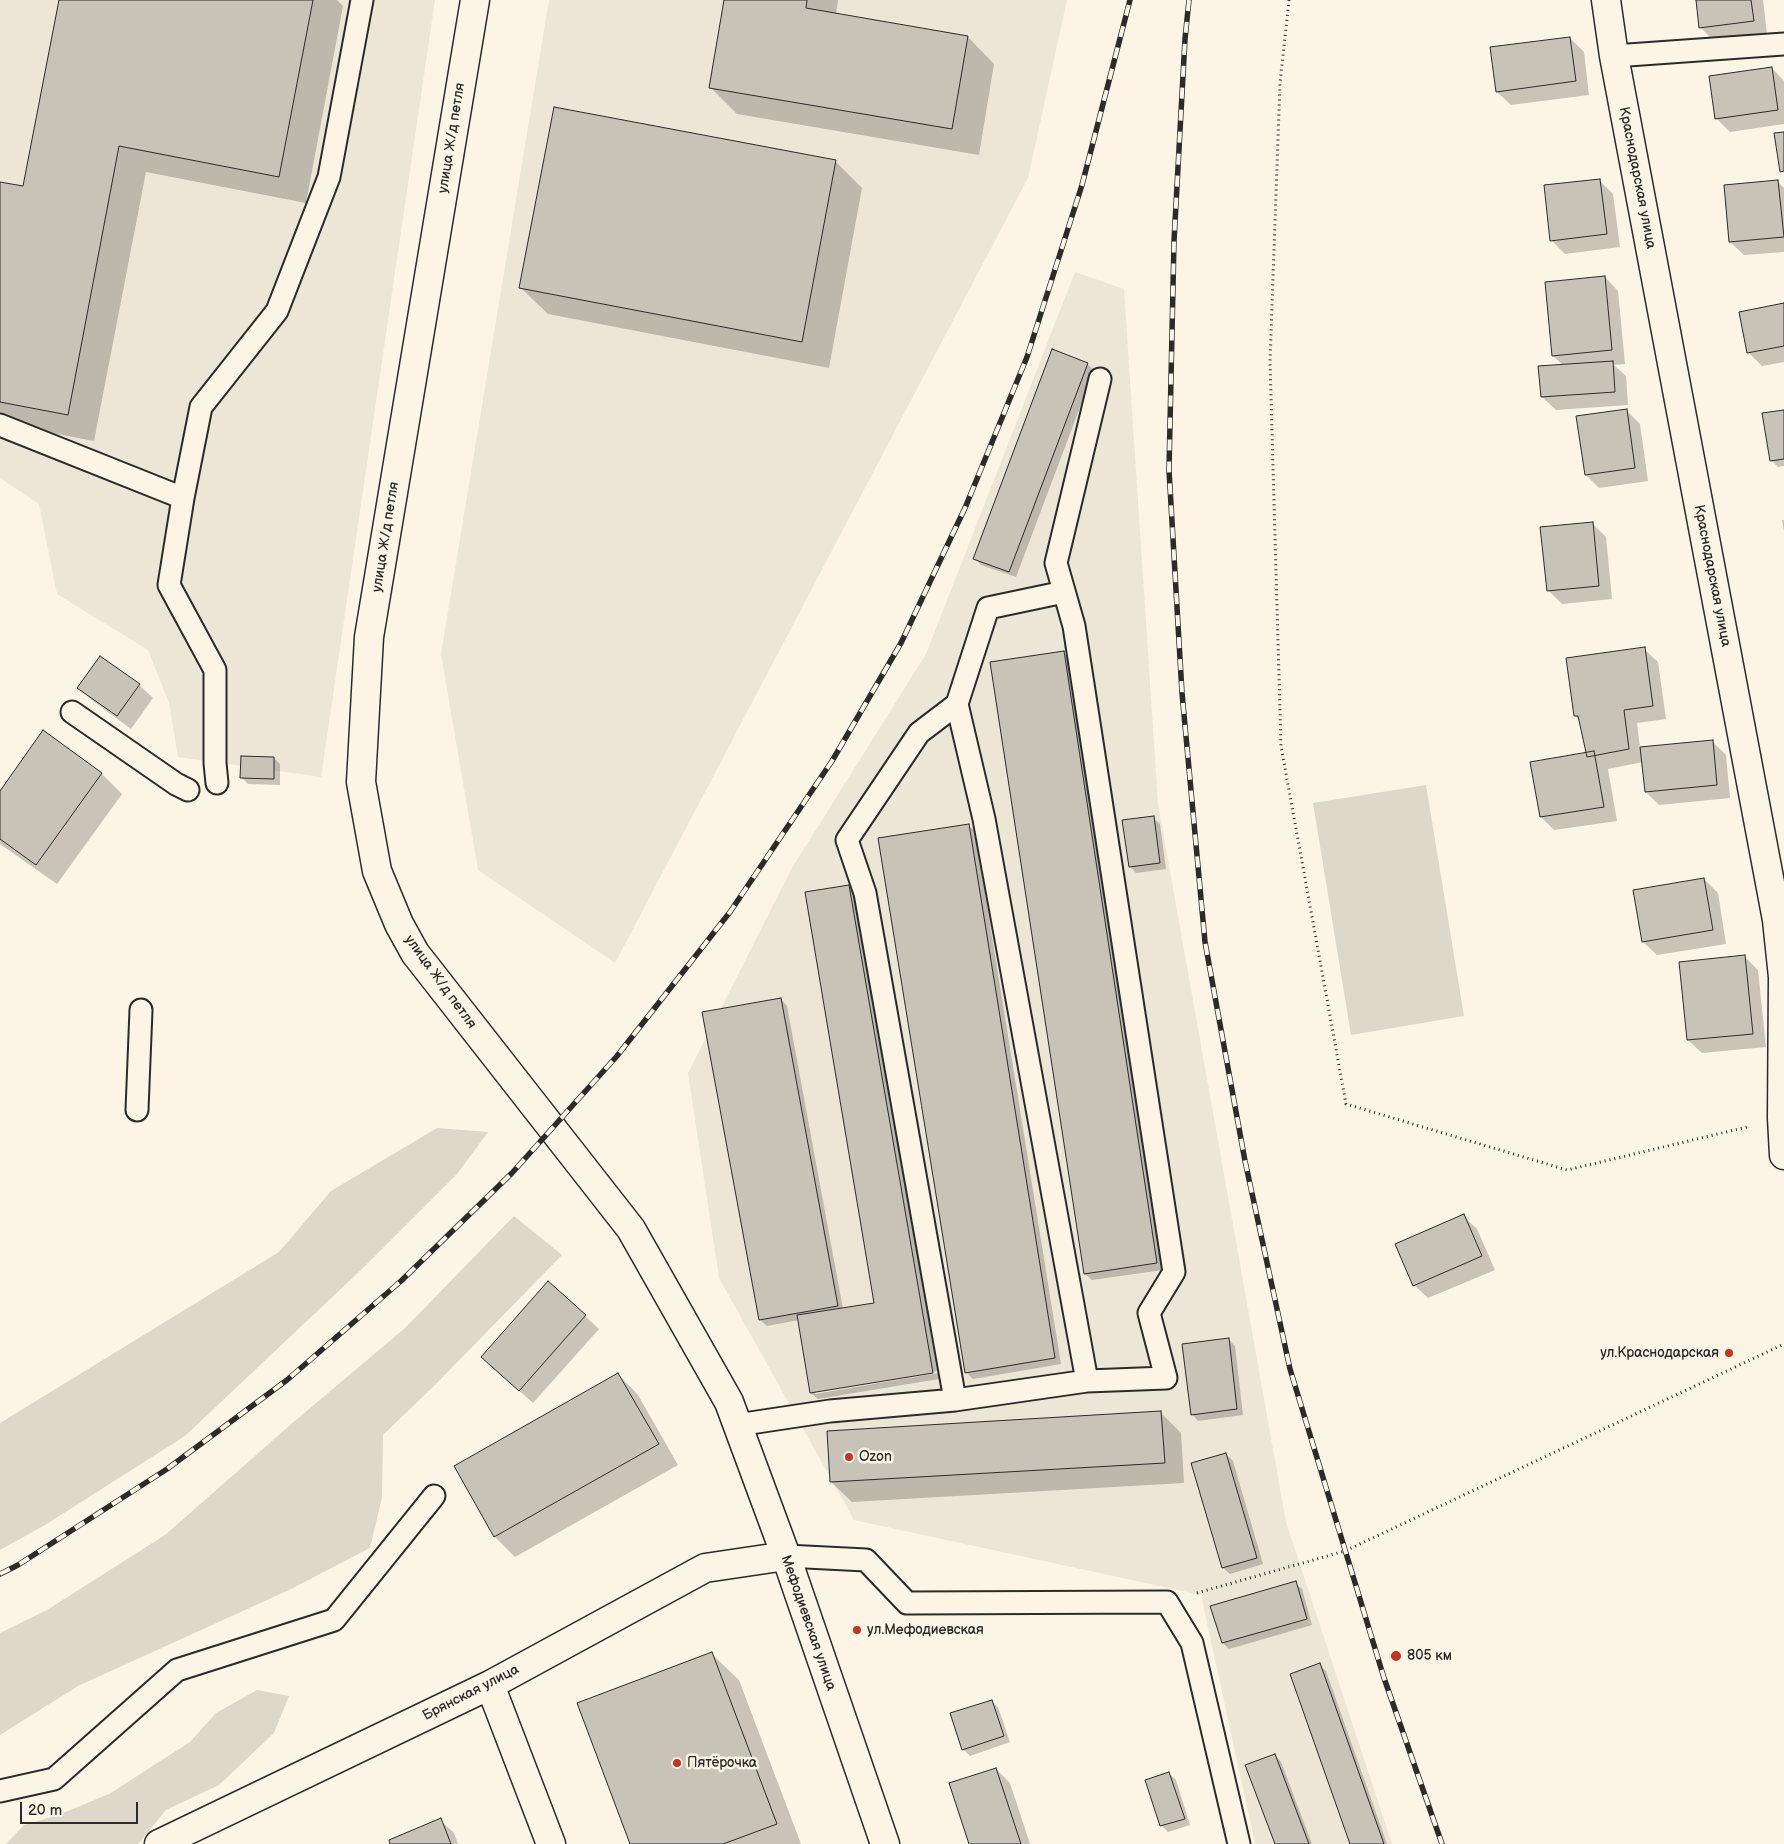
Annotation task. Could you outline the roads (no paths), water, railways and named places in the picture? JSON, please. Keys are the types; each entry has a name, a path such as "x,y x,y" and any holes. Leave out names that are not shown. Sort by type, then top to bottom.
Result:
{"street":[{"name":"улица Ж/д петля","path":"475,0 369,637 362,782 377,871 399,924 415,953 631,1229 733,1414"},
{"name":"Краснодарская улица","path":"1606,0 1614,56 1777,920 1783,977 1782,1118 1784,1155"},
{"name":"Мефодиевская улица","path":"733,1414 786,1556 885,1844"},
{"name":"Брянская улица","path":"159,1844 490,1685 705,1568 786,1556"},
{"path":"490,1685 551,1844"}],"lane":[{"path":"217,783 215,763 215,670 169,585 183,498 201,407 277,311 329,177 362,0"},
{"path":"1614,56 1784,44"},
{"path":"733,1414 830,1411 955,1400 1087,1381 1166,1378 1149,1313 1174,1272 1074,626 1056,563 1100,379"},
{"path":"0,425 183,498"},
{"path":"1064,592 988,608 957,704 984,819 1087,1381"},
{"path":"955,1400 866,893 847,840 919,733 957,704"},
{"path":"72,712 176,784 188,790"},
{"path":"137,1110 142,1010"},
{"path":"0,1791 54,1779 176,1670 334,1620 434,1496"},
{"path":"786,1556 866,1560 907,1602 1168,1602 1192,1643 1239,1844"}],"railway":[{"path":"0,1574 18,1565 167,1469 287,1380 401,1281 512,1173 617,1056 730,912 832,761 901,643 965,508 1027,357 1082,185 1130,0"},
{"path":"1189,0 1185,39 1174,241 1169,470 1182,693 1205,942 1245,1161 1290,1369 1384,1678 1442,1844"}],"place":[{"name":"ул.Краснодарская","path":"1729,1353"},
{"name":"Ozon","path":"849,1457"},
{"name":"ул.Мефодиевская","path":"857,1630"},
{"name":"805 км","path":"1396,1656"},
{"name":"Пятёрочка","path":"677,1763"}]}
